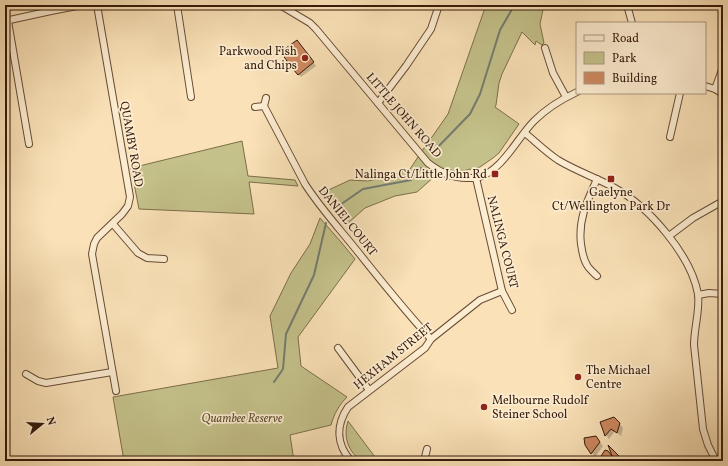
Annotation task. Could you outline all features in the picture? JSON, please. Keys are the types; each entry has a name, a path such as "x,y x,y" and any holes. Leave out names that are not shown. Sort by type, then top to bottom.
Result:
{"street":[{"path":"29,144 6,21 82,5"},
{"name":"QUAMBY ROAD","path":"97,5 130,197 128,206 122,214 97,238 92,254 116,392"},
{"path":"177,5 191,97"},
{"name":"LITTLE JOHN ROAD","path":"280,5 313,26 428,163 448,175 462,178 476,178"},
{"path":"378,103 406,66 431,29 440,5"},
{"path":"626,5 632,22"},
{"path":"545,48 553,73 566,97"},
{"path":"715,89 723,67"},
{"path":"706,86 715,89 723,94"},
{"path":"476,178 491,171 504,159 534,121 566,97 576,92"},
{"path":"670,137 680,94"},
{"path":"255,107 264,106 266,98"},
{"name":"DANIEL COURT","path":"264,106 310,192 414,321 431,339"},
{"path":"525,133 557,159 616,189 632,199 652,216 669,236 686,262 695,281 698,295 699,309 694,335 694,345 703,429 708,445 716,461"},
{"name":"NALINGA COURT","path":"476,178 502,291 512,310"},
{"path":"597,179 584,209 581,219 580,235 586,265 597,276"},
{"path":"669,236 693,218 723,201"},
{"path":"113,224 138,253 147,258 164,259"},
{"name":"HEXHAM STREET","path":"351,461 341,446 339,437 340,424 343,414 348,407 424,348 431,339 480,300 502,291"},
{"path":"698,295 709,293 723,294"},
{"path":"338,348 369,390"},
{"path":"26,374 46,383 112,372"},
{"path":"424,461 427,449"}],"green space":[{"path":"486,5 544,5 540,24 544,43 542,45 536,41 535,45 522,32 499,83 495,107 519,124 499,153 480,167 458,172 444,168 417,192 395,196 365,208 347,224 320,194 350,180 368,181 390,176 410,169 426,145 425,144 432,137 448,114"},
{"path":"242,141 248,176 295,180 298,186 249,182 254,214 139,209 131,168"},
{"name":"Quambee Reserve","path":"320,218 355,259 298,337 301,366 347,397 337,410 331,425 290,435 294,461 124,461 113,397 278,368 270,316 291,273 310,244"},
{"path":"348,421 378,461 362,461 350,449 346,433"}],"building":[{"path":"297,40 314,62 298,75 287,62 282,51"},
{"path":"614,417 620,423 617,433 611,429 605,436 600,422"},
{"path":"596,436 600,442 591,454 585,445 584,438"},
{"path":"608,445 619,456 619,461 598,461 605,450 612,456"}],"waterway":[{"path":"432,153 470,114 480,94 500,30 513,5"},
{"path":"337,207 363,189 411,180 421,168"},
{"path":"274,382 283,369 286,334 314,275 326,223"}],"place":[{"name":"Parkwood Fish and Chips","path":"305,58"},
{"name":"Nalinga Ct/Little John Rd","path":"495,174"},
{"name":"Gaelyne Ct/Wellington Park Dr","path":"611,179"},
{"name":"The Michael Centre","path":"578,377"},
{"name":"Melbourne Rudolf Steiner School","path":"484,407"}]}
